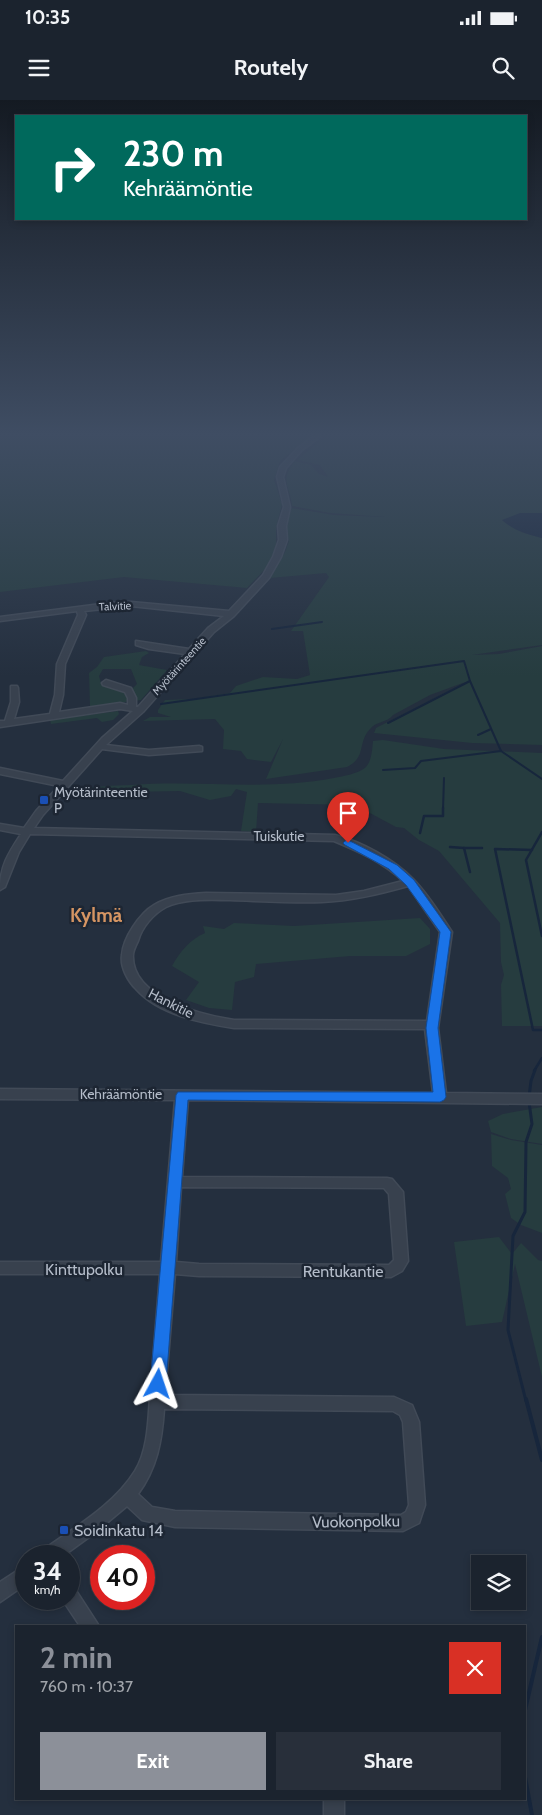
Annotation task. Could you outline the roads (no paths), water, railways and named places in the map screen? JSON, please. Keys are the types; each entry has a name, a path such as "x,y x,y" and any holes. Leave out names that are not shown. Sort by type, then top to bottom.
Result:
{"street":[{"name":"Myötärinteentie","path":"0,887 14,852 39,813 99,746 211,630 231,614 266,576 277,557 283,540 282,526 285,516"},
{"name":"Talvitie","path":"0,619 131,604 231,614"},
{"path":"54,716 59,695 60,669 82,615 80,609"},
{"path":"139,643 149,647 191,652"},
{"path":"5,723 120,706 136,708 128,690 106,683"},
{"path":"5,723 14,702 14,688"},
{"path":"99,746 130,752 171,752 199,749"},
{"path":"0,771 64,784"},
{"name":"Tuiskutie","path":"0,827 20,831 335,838 380,859 393,867 410,882 446,932 432,1028 440,1097"},
{"name":"Hankitie","path":"410,882 358,896 334,898 202,896 174,900 160,906 141,922 129,944 126,960 127,970 136,984 151,995 182,1011 213,1021 234,1024 427,1025 432,1028"},
{"name":"Kehräämöntie","path":"0,1094 542,1099"},
{"path":"63,1545 126,1495 142,1476 148,1462 153,1441 157,1402 182,1095"},
{"name":"Rentukantie","path":"168,1269 391,1272 401,1261 396,1192 387,1183 176,1182"},
{"name":"Kinttupolku","path":"0,1268 168,1269"},
{"name":"Vuokonpolku","path":"126,1495 148,1514 175,1519 403,1523 413,1517 417,1506 411,1422 406,1410 394,1404 157,1402"},
{"path":"0,1593 15,1582"},
{"path":"79,1610 89,1625"},
{"path":"334,1800 334,1815"}],"water":[{"path":"512,516 542,516 542,538 516,529 502,520"}],"waterway":[{"path":"272,629 322,622"},
{"path":"161,704 464,661 470,681"},
{"path":"388,723 470,681"},
{"path":"470,681 501,751"},
{"path":"478,735 491,729"},
{"path":"383,770 415,768 421,761 501,751"},
{"path":"501,751 542,779"},
{"path":"443,810 444,778"},
{"path":"420,833 424,816 443,816 443,810"},
{"path":"532,850 542,832"},
{"path":"450,847 464,848"},
{"path":"464,848 482,848"},
{"path":"464,848 470,872"},
{"path":"532,850 495,849 533,1030 542,1030"},
{"path":"532,850 526,860 542,936"},
{"path":"534,1071 542,1058"},
{"path":"529,1097 531,1081 535,1070"},
{"path":"526,1401 508,1330 513,1236 525,1212 526,1142 532,1124 529,1102"},
{"path":"526,1399 542,1460"},
{"path":"526,1706 542,1637"},
{"path":"526,1782 532,1815"}],"place":[{"name":"Myötärinteentie P","path":"44,800"},
{"name":"Soidinkatu 14","path":"64,1530"}],"district":[{"name":"Kylmä","path":"96,915"}]}
